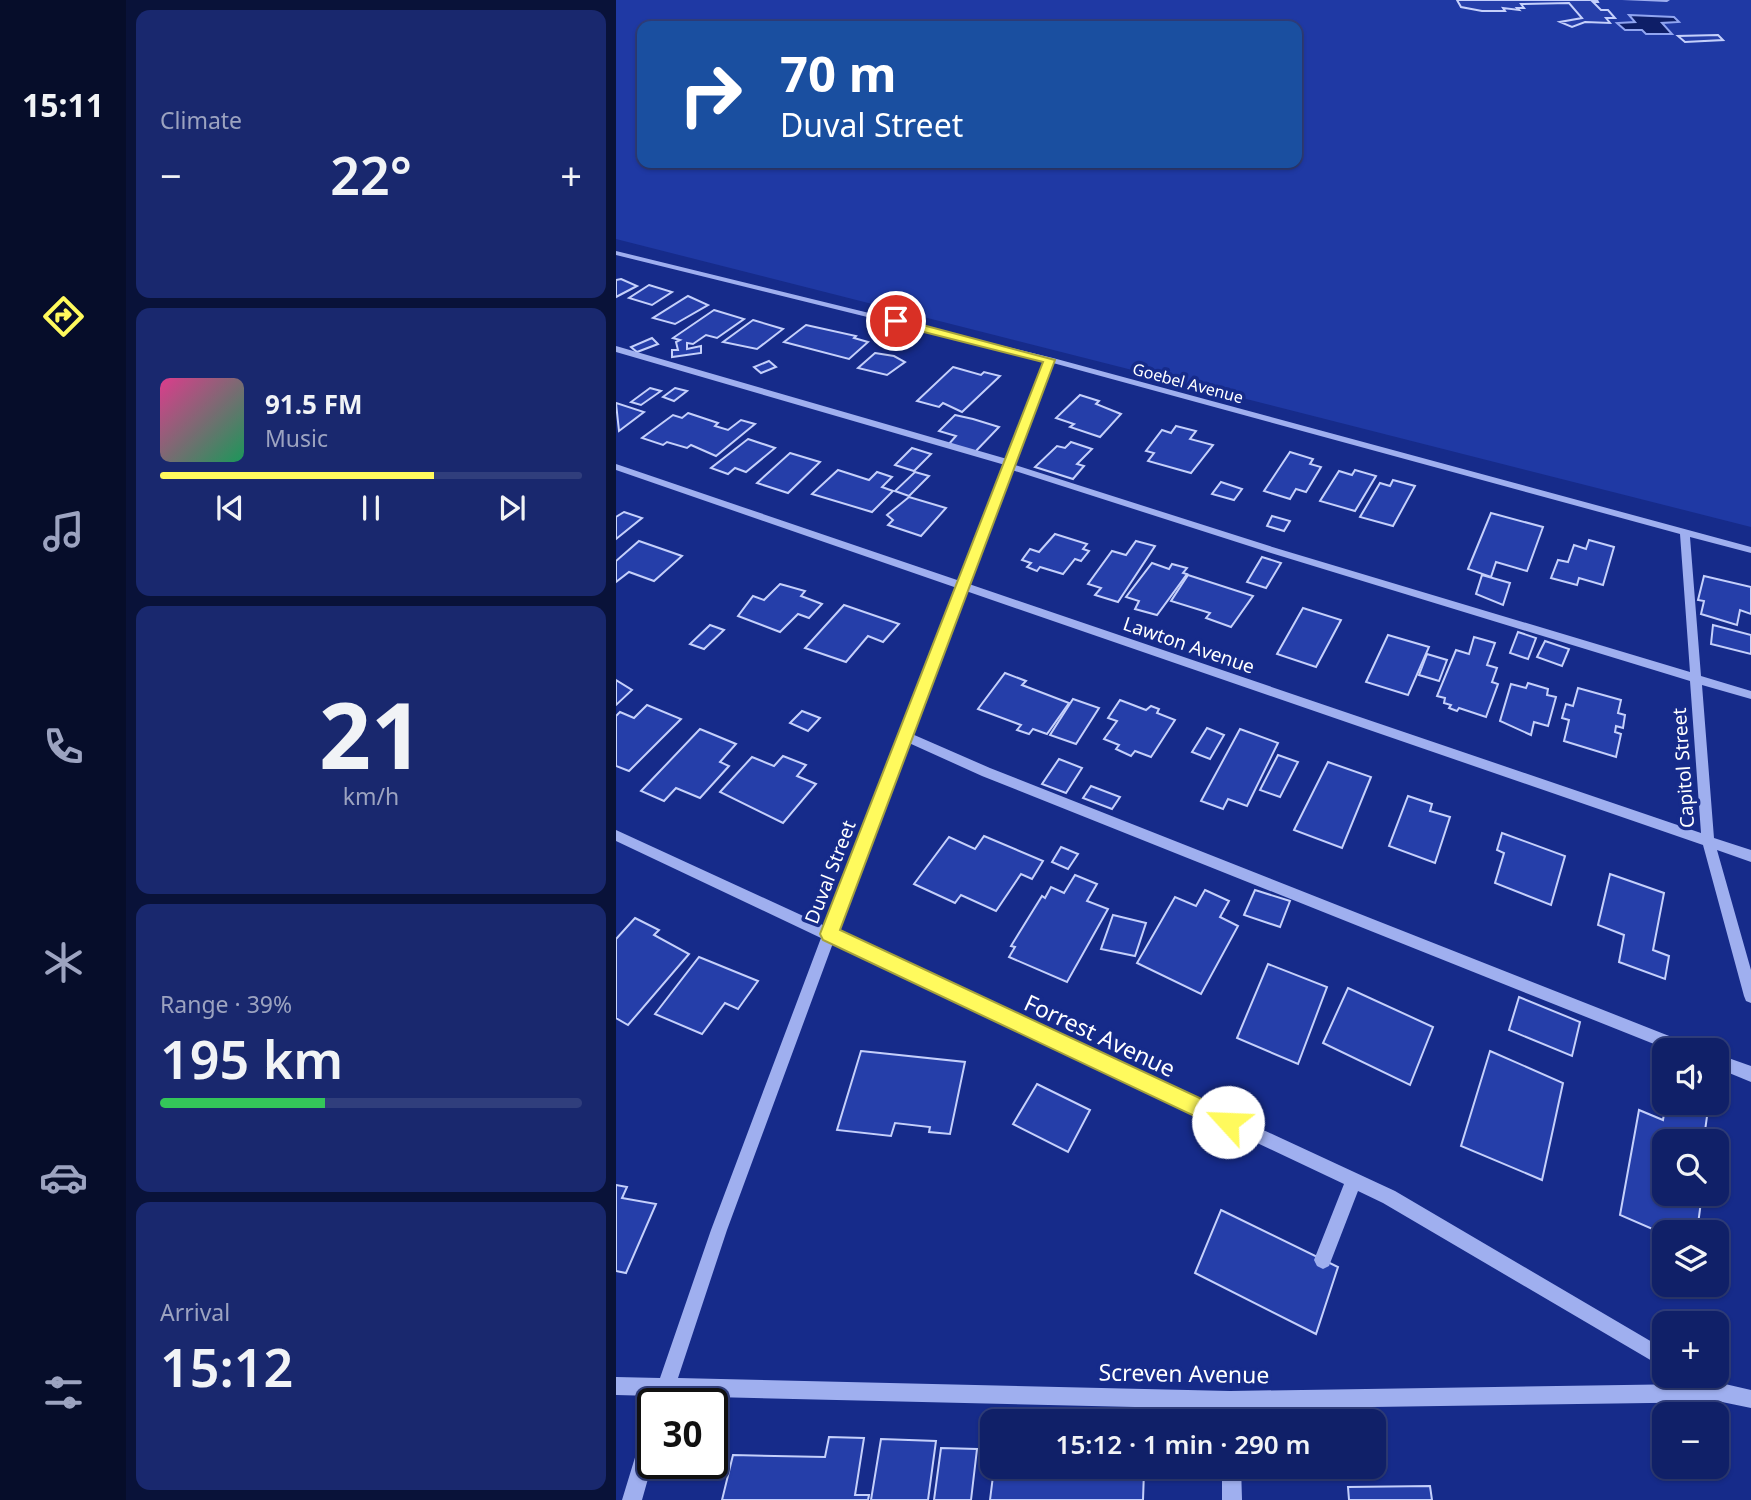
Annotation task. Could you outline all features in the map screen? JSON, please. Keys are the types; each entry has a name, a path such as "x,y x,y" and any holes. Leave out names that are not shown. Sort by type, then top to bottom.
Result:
{"street":[{"path":"1625,0 1667,0"},
{"name":"Goebel Avenue","path":"616,253 1049,360 1751,550"},
{"name":"Duval Street","path":"664,1388 719,1230 829,934 1049,360"},
{"path":"1010,465 1751,695"},
{"name":"Lawton Avenue","path":"616,467 1751,856"},
{"name":"Capitol Street","path":"1685,532 1708,841 1751,996"},
{"path":"905,736 986,772 1657,1038"},
{"name":"Forrest Avenue","path":"616,835 1389,1197 1652,1352"},
{"path":"1729,1066 1751,1074"},
{"path":"1323,1260 1354,1181"},
{"name":"Screven Avenue","path":"616,1386 637,1390"},
{"path":"1714,1388 1723,1393"},
{"name":"Screven Avenue","path":"728,1396 1230,1400 1723,1393 1751,1399"},
{"path":"1230,1400 1230,1409"},
{"path":"632,1500 638,1479"},
{"path":"1231,1479 1232,1500"}],"lane":[{"path":"616,349 1010,465"}],"shaded area":[{"path":"616,0 1751,0 1751,527 616,239"},
{"path":"1629,15 1674,17 1679,22 1662,23 1672,34 1646,34 1642,30 1625,30 1617,23 1635,22"}],"building":[{"path":"1457,0 1597,0 1598,2 1593,2 1601,10 1608,10 1615,18 1606,18 1610,23 1585,22 1572,27 1560,22 1582,18 1569,3 1521,4 1524,8 1517,8 1519,10 1503,8 1505,11 1482,11 1461,7"},
{"path":"1718,35 1723,40 1685,42 1678,36"},
{"path":"621,279 637,286 616,297 616,280"},
{"path":"649,285 672,292 652,305 629,298"},
{"path":"688,296 708,305 675,324 653,318"},
{"path":"714,310 744,319 717,338 706,335 693,344 687,343 687,349 701,346 701,353 672,357 672,350 678,350 676,342 680,340 673,338"},
{"path":"753,320 783,329 757,349 723,342"},
{"path":"806,325 856,336 854,338 868,342 849,359 784,342"},
{"path":"652,338 658,344 637,352 631,347"},
{"path":"875,353 894,356 905,362 887,375 858,368"},
{"path":"769,361 776,367 761,373 754,367"},
{"path":"953,367 981,375 984,372 1000,376 962,412 943,403 939,407 917,401"},
{"path":"650,388 661,391 641,405 631,402"},
{"path":"675,388 687,391 674,401 663,397"},
{"path":"1080,395 1099,401 1096,404 1121,414 1100,437 1070,427 1074,424 1056,418"},
{"path":"616,403 644,412 619,431"},
{"path":"688,413 718,423 715,426 728,430 741,420 755,424 716,456 691,445 687,448 667,442 663,445 642,438 673,415 682,418"},
{"path":"955,415 999,427 974,453 948,445 956,436 939,431"},
{"path":"1176,426 1196,431 1190,439 1213,445 1191,473 1148,461 1154,453 1146,451 1162,430 1171,433"},
{"path":"748,439 775,448 746,472 735,468 728,474 711,468"},
{"path":"1071,442 1092,449 1077,464 1084,466 1073,479 1035,467 1057,446 1065,448"},
{"path":"912,448 931,454 914,471 895,465"},
{"path":"1290,452 1313,459 1310,464 1321,467 1306,492 1296,489 1290,499 1264,491"},
{"path":"790,453 820,462 788,493 757,483"},
{"path":"838,470 869,480 877,472 892,477 882,487 893,491 872,512 812,494"},
{"path":"1355,470 1376,476 1355,511 1320,501 1339,471 1352,475"},
{"path":"915,472 929,476 909,496 895,491"},
{"path":"1393,480 1415,486 1393,526 1360,517 1380,483 1390,486"},
{"path":"1221,482 1242,489 1234,500 1212,494"},
{"path":"909,497 946,508 921,536 888,525 893,520 887,515"},
{"path":"624,512 642,518 616,539 616,517"},
{"path":"1491,513 1543,527 1527,571 1496,562 1491,577 1468,569"},
{"path":"1272,516 1290,521 1284,531 1267,526"},
{"path":"1055,534 1087,544 1083,549 1089,551 1081,561 1075,559 1063,574 1040,567 1037,571 1027,567 1031,563 1022,560 1030,549 1039,552"},
{"path":"1589,540 1614,547 1603,585 1579,578 1577,585 1551,578 1558,560 1568,562 1574,545 1586,549"},
{"path":"639,541 682,556 654,581 629,572 616,582 616,561"},
{"path":"1136,541 1155,546 1118,602 1095,595 1101,588 1088,584 1112,551 1126,555"},
{"path":"1262,557 1281,563 1266,588 1247,582"},
{"path":"1152,563 1169,569 1172,564 1187,568 1183,573 1187,574 1157,615 1135,609 1139,601 1126,597"},
{"path":"1188,575 1253,596 1231,627 1206,618 1210,613 1171,601"},
{"path":"1482,575 1510,583 1503,605 1476,594"},
{"path":"1704,576 1751,587 1751,614 1740,610 1737,625 1701,614 1704,601 1698,600"},
{"path":"780,584 805,591 801,596 822,604 809,618 798,614 780,632 738,616 753,596 764,600"},
{"path":"844,605 899,624 883,642 868,636 846,662 805,648"},
{"path":"1303,608 1341,620 1316,667 1277,654"},
{"path":"710,625 724,630 704,649 690,644"},
{"path":"1713,625 1751,635 1751,654 1711,644"},
{"path":"1518,632 1536,638 1528,659 1510,653"},
{"path":"1388,635 1429,647 1408,695 1366,682"},
{"path":"1474,637 1495,643 1487,665 1497,668 1492,682 1498,684 1486,717 1459,708 1457,711 1449,708 1451,705 1444,703 1445,698 1437,696 1456,650 1469,654"},
{"path":"1545,641 1569,649 1562,666 1537,657"},
{"path":"1427,654 1447,660 1439,681 1419,675"},
{"path":"1005,673 1026,681 1022,685 1069,703 1047,734 1033,729 1029,734 1017,730 1021,725 978,709"},
{"path":"616,680 632,690 616,705"},
{"path":"1528,683 1548,689 1547,695 1556,697 1548,726 1534,722 1531,735 1500,721 1511,684 1526,688"},
{"path":"1578,688 1621,700 1618,713 1625,715 1623,728 1616,726 1615,732 1621,734 1616,757 1564,741 1569,720 1562,718 1566,704 1573,706"},
{"path":"1073,699 1099,708 1076,744 1050,735"},
{"path":"1120,700 1146,710 1151,706 1159,709 1157,713 1175,720 1151,757 1135,751 1131,756 1116,749 1119,745 1104,739 1117,721 1108,718"},
{"path":"647,705 681,719 629,771 616,766 616,716 620,712 634,718"},
{"path":"802,711 820,718 808,731 790,723"},
{"path":"1207,728 1224,735 1210,759 1192,752"},
{"path":"700,729 736,744 720,762 729,766 700,798 676,788 664,801 641,791"},
{"path":"1240,729 1278,743 1247,806 1228,799 1223,809 1201,801"},
{"path":"1278,755 1298,762 1280,797 1260,790"},
{"path":"783,756 806,765 797,776 816,784 783,823 720,792 752,757 774,766"},
{"path":"1059,759 1082,768 1066,793 1042,784"},
{"path":"1328,762 1371,777 1342,848 1294,830"},
{"path":"1091,786 1120,797 1112,809 1083,798"},
{"path":"1408,796 1432,804 1430,811 1450,817 1435,863 1389,846"},
{"path":"1502,833 1565,856 1551,905 1495,883 1504,853 1497,850"},
{"path":"984,836 1043,861 1032,879 1021,874 996,911 961,895 955,903 914,884 949,837 975,849"},
{"path":"1061,847 1078,854 1068,869 1052,862"},
{"path":"1610,874 1664,893 1653,950 1669,956 1665,979 1619,962 1624,935 1598,925"},
{"path":"1075,875 1097,884 1087,901 1108,909 1067,982 1009,957 1015,947 1011,946 1042,896 1045,898 1051,887 1064,893"},
{"path":"1205,890 1229,901 1220,917 1238,926 1201,994 1137,963 1175,897 1196,906"},
{"path":"1255,890 1290,901 1280,927 1244,915"},
{"path":"1113,915 1146,923 1135,956 1101,949"},
{"path":"635,918 659,930 654,935 689,954 628,1025 616,1018 616,939"},
{"path":"699,957 758,981 738,1009 725,1003 702,1034 655,1014"},
{"path":"1268,964 1327,987 1298,1064 1237,1038"},
{"path":"1348,988 1433,1027 1410,1085 1323,1043"},
{"path":"1519,997 1580,1022 1572,1056 1509,1030"},
{"path":"861,1051 965,1062 950,1134 929,1132 930,1127 895,1123 891,1136 837,1130"},
{"path":"1490,1051 1563,1083 1542,1180 1461,1146"},
{"path":"1037,1084 1090,1110 1068,1152 1013,1124"},
{"path":"1639,1110 1663,1120 1664,1115 1707,1115 1705,1129 1652,1129 1652,1206 1700,1206 1699,1220 1652,1220 1652,1229 1620,1215"},
{"path":"616,1185 627,1187 622,1198 656,1204 626,1273 616,1271"},
{"path":"1221,1210 1338,1267 1316,1334 1195,1273"},
{"path":"829,1437 864,1438 855,1495 869,1495 868,1500 722,1500 733,1455 825,1457"},
{"path":"881,1439 936,1441 928,1500 871,1500"},
{"path":"941,1448 977,1449 971,1500 934,1500"},
{"path":"993,1479 1144,1479 1143,1500 990,1500"},
{"path":"1430,1486 1432,1500 1349,1500 1348,1487"}],"route":[{"path":"896,321 1049,360 829,934 1228,1122"}]}
